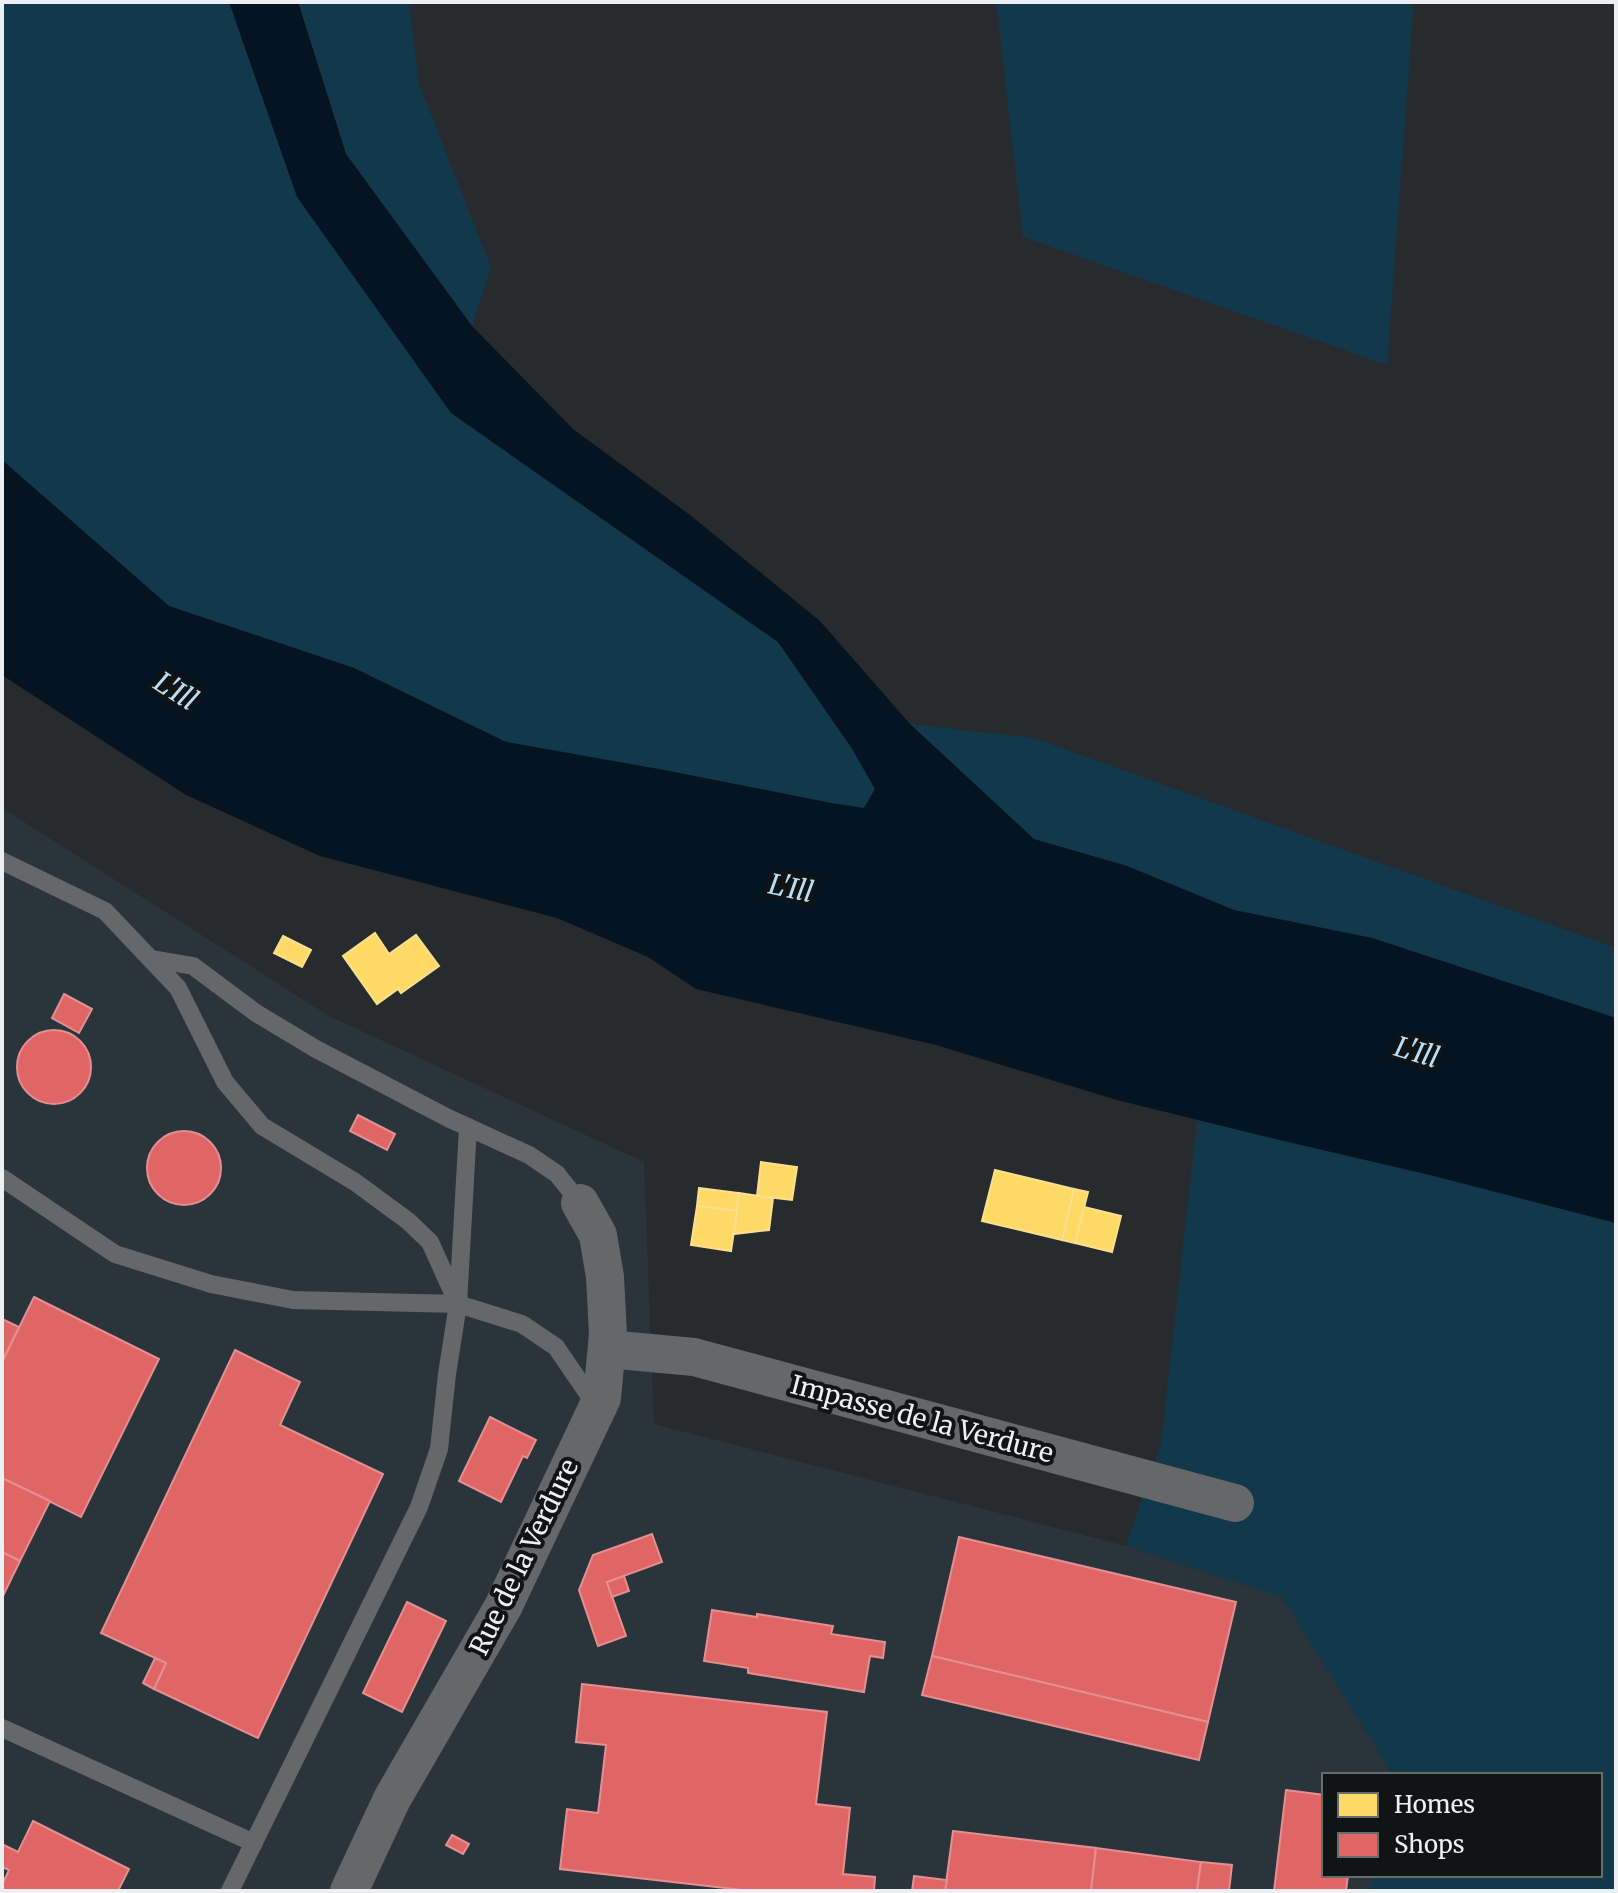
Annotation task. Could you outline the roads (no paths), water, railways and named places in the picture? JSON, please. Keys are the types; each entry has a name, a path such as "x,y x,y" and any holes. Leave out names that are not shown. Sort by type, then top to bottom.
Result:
{"street":[{"name":"Rue de la Verdure","path":"349,1891 392,1799 503,1607 602,1398 608,1334 605,1277 598,1235 580,1203"},
{"name":"Impasse de la Verdure","path":"607,1349 694,1357 1235,1503"}],"lane":[{"path":"2,861 105,911 178,988 225,1082 262,1126 355,1182 408,1221 430,1242 458,1304"},
{"path":"152,959 193,966 256,1013 316,1049 529,1155 557,1174 580,1203"},
{"path":"230,1891 419,1507 439,1449 458,1304 468,1127"},
{"path":"2,1178 115,1254 211,1284 293,1300 458,1304 522,1324 556,1347 597,1407"},
{"path":"2,1728 254,1843"}],"water":[{"name":"L'Ill","path":"229,2 298,2 346,154 472,326 573,429 690,515 820,621 910,724 1034,839 1127,866 1234,910 1372,938 1616,1018 1616,1223 1117,1100 936,1045 696,989 648,957 557,918 320,856 186,795 2,675 2,460 169,606 354,668 506,742 864,808 875,789 851,747 778,642 451,413 297,197"}]}
